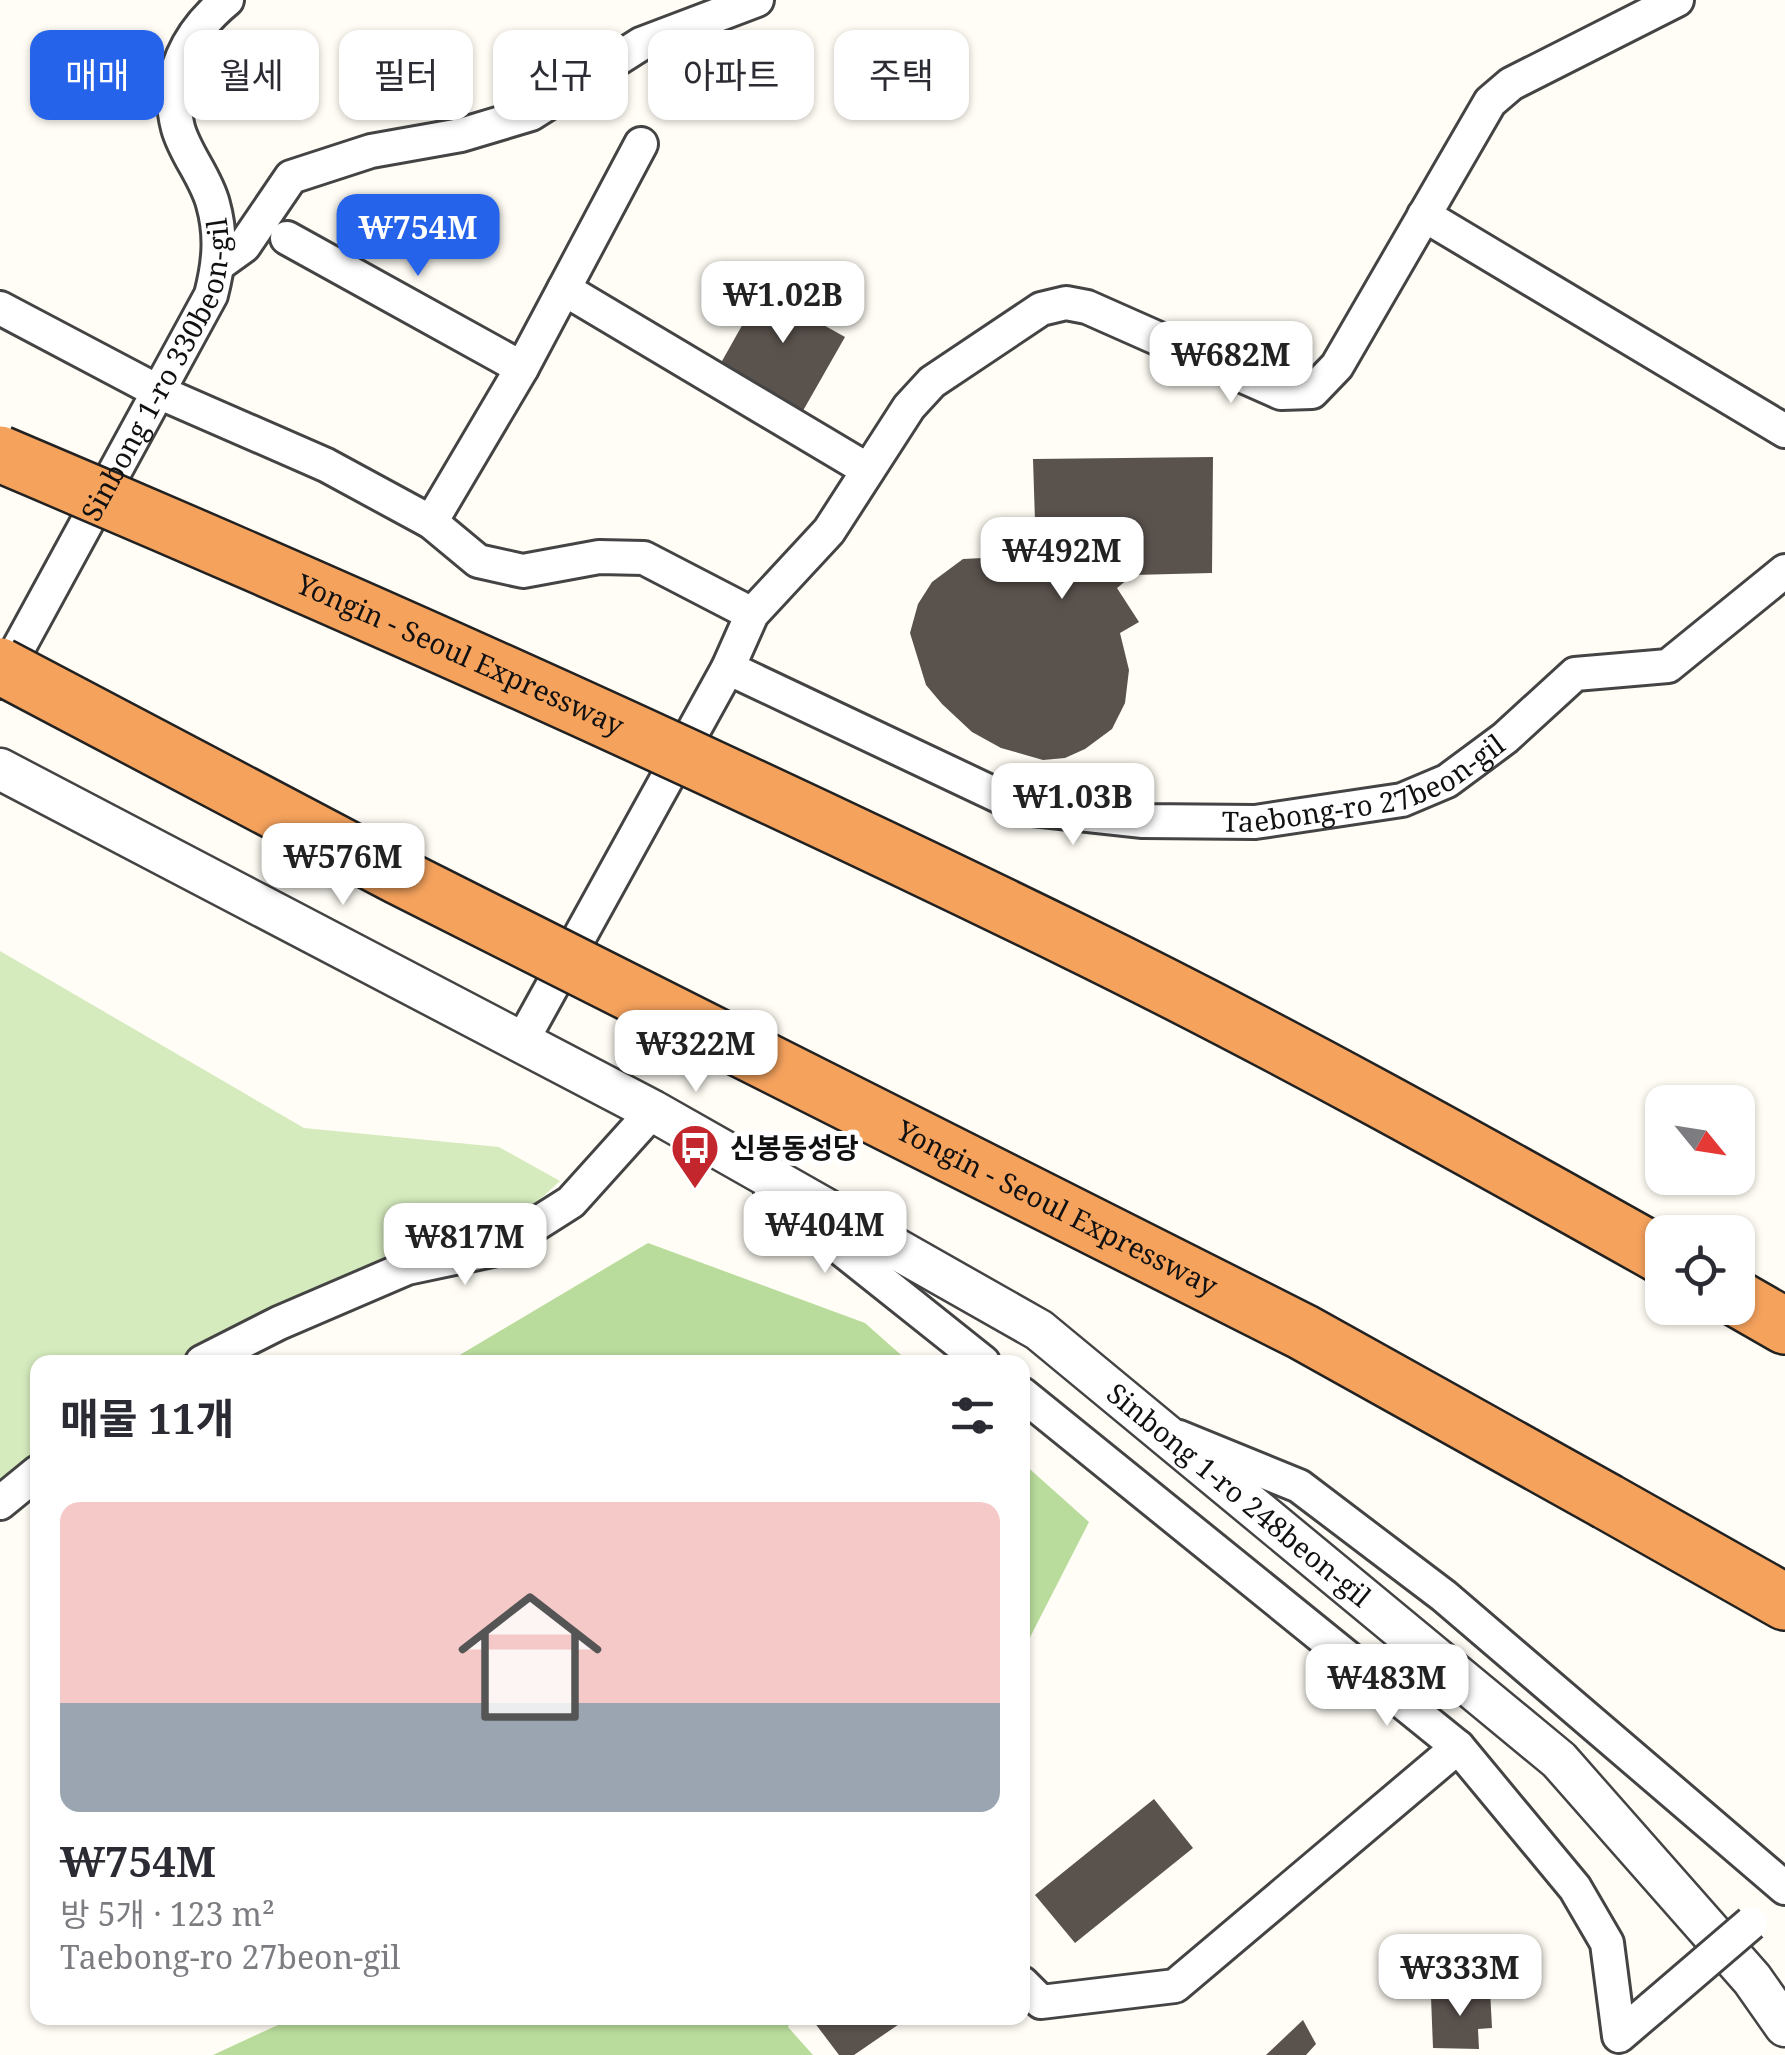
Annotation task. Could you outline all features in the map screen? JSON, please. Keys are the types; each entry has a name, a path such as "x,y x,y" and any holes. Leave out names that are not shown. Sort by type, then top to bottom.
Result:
{"highway":[{"name":"Yongin - Seoul Expressway","path":"0,454 312,585 1076,942 1400,1109 1645,1246"},
{"name":"Yongin - Seoul Expressway","path":"0,666 398,876 1304,1332 1785,1602"},
{"path":"1755,1308 1785,1326"}],"street":[{"name":"Sinbong 1-ro 330beon-gil","path":"0,682 161,393 211,295 219,264 213,204 178,130 174,96 178,62 196,30 227,0"},
{"path":"219,264 244,246 291,177 371,151 461,135 531,114 640,44 758,0"},
{"path":"522,1041 728,668 752,614 829,531 908,407 932,382 1054,304 1087,308 1130,324 1281,393 1312,392 1336,366 1490,102 1512,84 1677,0"},
{"path":"431,522 522,368 642,144"},
{"path":"1424,215 1785,432"},
{"path":"287,238 522,368"},
{"path":"564,290 868,470"},
{"path":"0,308 161,393 326,465 431,522 457,548 501,568 522,571 600,557 644,558 752,614"},
{"name":"Taebong-ro 27beon-gil","path":"728,668 1024,808 1143,821 1255,822 1402,800 1447,782 1506,738 1575,674 1668,666 1785,570"},
{"path":"0,769 652,1111 571,1202 497,1249 407,1268 216,1355"},
{"name":"Sinbong 1-ro 248beon-gil","path":"652,1111 1039,1330 1559,1760 1752,1979 1785,2026"},
{"path":"705,1140 974,1355"},
{"path":"1030,1400 1458,1746 1575,1888 1607,1943 1608,2045"},
{"path":"1160,1429 1299,1486 1444,1596 1785,1891 1608,2045"},
{"path":"0,1503 30,1479"},
{"path":"1030,1991 1041,2002 1174,1986 1458,1746"}],"green space":[{"path":"0,951 304,1128 499,1147 560,1181 492,1243 209,1355 30,1355 30,1470 0,1490"},
{"path":"648,1243 865,1323 901,1355 460,1355"},
{"path":"1030,1469 1089,1522 1030,1637"},
{"path":"278,2025 789,2025 813,2055 213,2055"}],"building":[{"path":"772,272 829,305 820,323 845,337 800,416 717,370"},
{"path":"1213,457 1212,573 1133,575 1117,588 1139,622 1120,633 1129,670 1125,703 1112,729 1065,758 1043,760 1001,748 972,732 942,704 926,685 910,633 918,604 932,582 963,559 1023,556 1026,522 1035,521 1033,459"},
{"path":"1154,1799 1193,1848 1075,1943 1035,1895"},
{"path":"1490,1990 1492,2028 1478,2029 1479,2049 1433,2048 1431,1997"},
{"path":"1303,2020 1316,2044 1306,2055 1266,2055"},
{"path":"816,2025 898,2025 854,2055 839,2055"}],"place":[{"name":"신봉동성당","path":"695,1190"}]}
